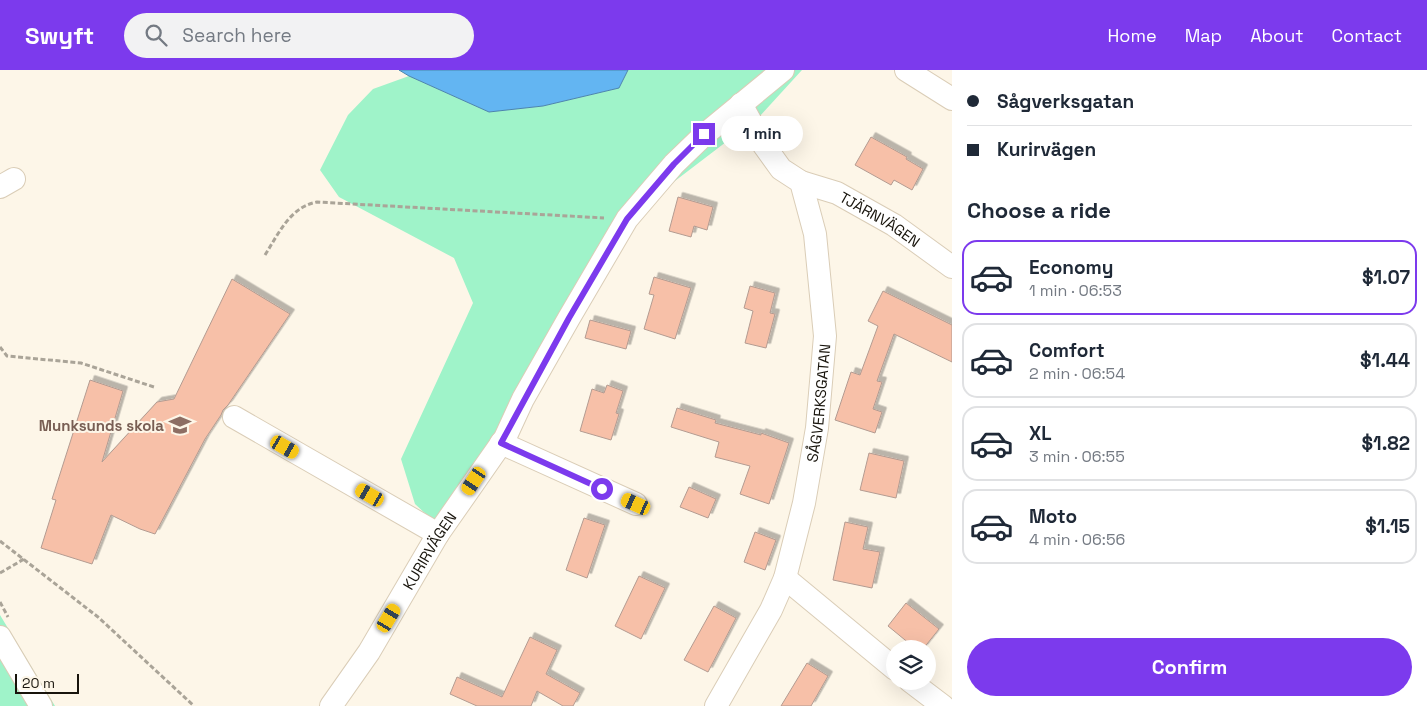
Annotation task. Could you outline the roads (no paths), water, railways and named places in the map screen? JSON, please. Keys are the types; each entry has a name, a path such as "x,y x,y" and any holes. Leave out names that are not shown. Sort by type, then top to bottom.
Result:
{"street":[{"name":"KURIRVÄGEN","path":"341,703 438,534 501,443 569,318 627,219 674,164 716,124 783,70"},
{"path":"906,70 952,99"},
{"path":"741,104 763,144 781,168 801,182"},
{"name":"TJÄRNVÄGEN","path":"801,182 837,193 894,225 952,267"},
{"name":"SÅGVERKSGATAN","path":"716,706 770,610 785,578 804,503 817,428 825,336 815,234 801,182"},
{"path":"234,418 438,534"},
{"path":"501,443 636,504"},
{"path":"785,578 886,662"},
{"path":"0,637 41,706"},
{"path":"922,690 943,706"}],"water":[{"path":"399,70 628,70 619,88 543,106 489,112"}],"place":[{"name":"Munksunds skola","path":"180,425"}]}
